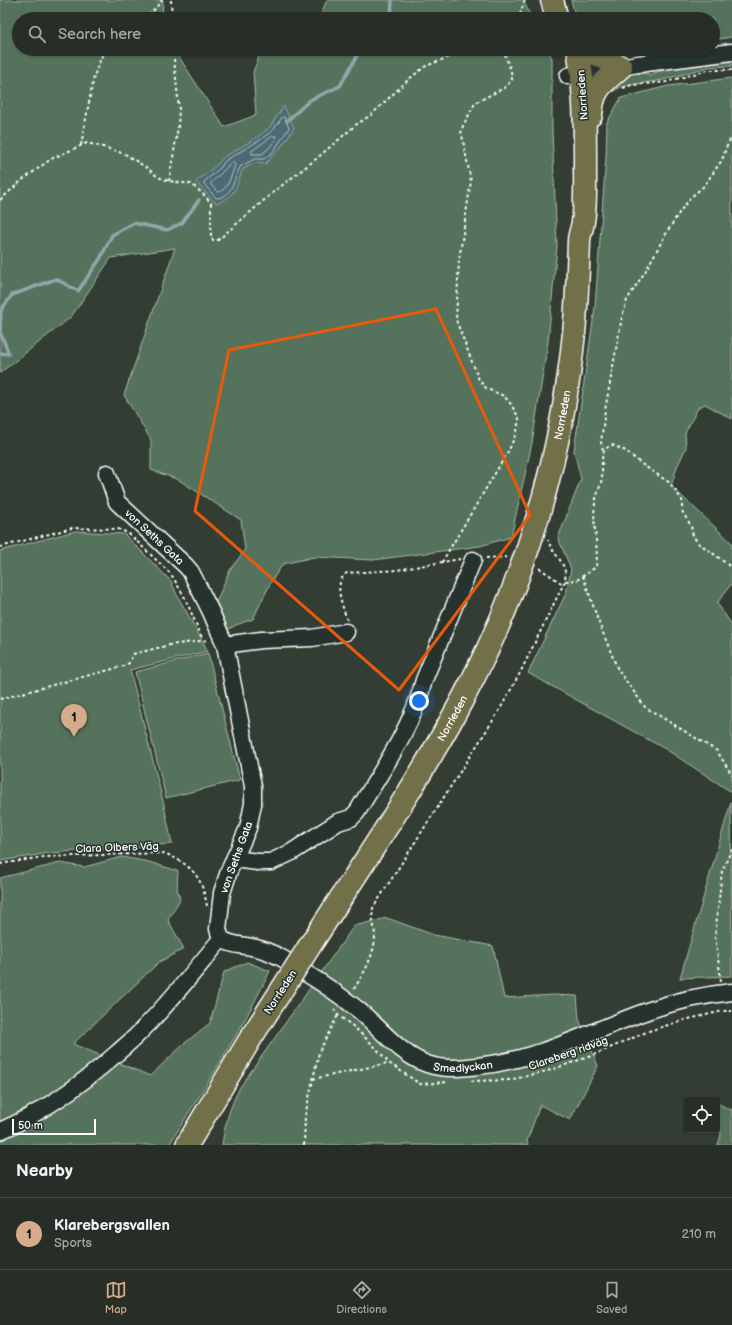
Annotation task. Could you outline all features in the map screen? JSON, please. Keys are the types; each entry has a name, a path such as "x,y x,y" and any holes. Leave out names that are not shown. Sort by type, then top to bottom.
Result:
{"highway":[{"path":"552,0 555,12"},
{"path":"568,0 571,12"},
{"name":"Norrleden","path":"187,1145 248,1043 372,850 447,728 472,681 511,592 526,553 540,510 552,465 566,396 577,304 579,237 583,223 585,150 575,75 567,56"},
{"name":"Norrleden","path":"577,56 575,75 576,228 579,237"},
{"path":"585,150 590,136 593,99 598,88 620,67 599,56"}],"street":[{"path":"720,54 732,52"},
{"path":"575,75 620,67 702,56"},
{"name":"von Seths Gata","path":"108,473 117,502 170,551 190,572 211,612 224,642 253,786 247,802 248,828 239,835 235,857 222,893 218,923 221,939"},
{"path":"235,857 242,860 271,862 292,852 338,822 351,818 357,812 402,736 415,710 420,698 424,680 472,560"},
{"path":"224,642 312,638 346,632"},
{"path":"0,1131 16,1124 62,1098 91,1076 142,1031 221,939"},
{"name":"Smedlyckan","path":"221,939 235,945 264,950 282,958 316,979 356,1008 401,1048 418,1060 438,1067 456,1069 510,1061 556,1048 649,1011 677,1002 714,994 727,989"}],"path":[{"path":"152,12 162,0"},
{"path":"171,0 172,12"},
{"path":"521,12 525,0"},
{"path":"81,145 94,76 102,56"},
{"path":"169,181 178,127 179,109 174,56"},
{"path":"0,200 21,181 51,159 87,143 103,146 126,154 158,177 169,181 191,184 202,193 211,204 211,237 213,240 218,240 276,190 316,159 357,124 371,115 408,79 426,66 452,56"},
{"path":"442,562 509,450 517,431 519,418 504,396 487,389 479,380 469,358 456,320 459,260 471,182 462,130 475,103 504,88 512,80 511,71 506,56"},
{"path":"604,450 601,442 605,410 622,317 628,300 681,210 691,197 704,186 722,160 732,136"},
{"path":"565,580 577,580 596,567 598,555 595,504 602,479 602,455 607,447 612,445 626,451 640,463 670,483 682,500 682,510 691,526 693,536 699,544 732,568"},
{"path":"0,547 72,528 118,529 128,532 171,574 185,598 203,640"},
{"path":"346,632 348,625 340,592 340,580 342,576 347,573 397,570 460,559 472,560 502,557 513,558"},
{"path":"539,568 563,584"},
{"path":"583,576 599,623 618,670 645,707 717,751 732,775"},
{"path":"0,699 124,666 129,663 133,654 170,645 203,640 224,642"},
{"path":"727,989 715,936 722,871 732,849"},
{"name":"Clara Olbers Väg","path":"0,864 44,857 170,855 186,864 198,877 202,886 210,920 218,923"},
{"path":"331,1004 338,1015 373,1045 389,1063 420,1084 450,1082"},
{"name":"Clareberg ridväg","path":"465,1082 510,1080 551,1070 591,1056 649,1031 684,1020 723,1011 732,1011"},
{"path":"304,1145 305,1116 318,1052 338,1015"},
{"path":"313,1078 389,1063"}],"highlighted area":[{"path":"436,309 530,515 399,690 195,511 229,350"}],"green space":[{"path":"0,0 163,0 162,12 12,12 12,56 178,56 224,127 256,115 253,72 259,56 551,56 552,131 557,246 548,342 532,443 511,537 480,546 373,560 314,557 283,564 272,580 253,619 225,631 215,605 229,572 245,549 241,520 179,480 151,470 151,440 124,395 175,248 111,258 71,317 0,373"},
{"path":"327,0 523,0 529,12 322,12"},
{"path":"571,0 732,0 732,37 720,39 720,12 574,12"},
{"path":"732,58 732,66 708,67 663,80 621,87 608,94 624,74 636,73 649,74 649,76 651,76 651,74 681,66"},
{"path":"732,78 732,419 705,404 698,408 685,433 686,448 677,467 671,486 732,543 732,583 717,603 732,625 732,791 730,791 667,750 528,673 566,593 571,569 558,538 581,479 574,451 595,307 606,157 607,122 621,98 668,86"},
{"path":"75,531 124,534 171,581 208,651 130,670 164,805 172,844 50,853 0,861 0,551"},
{"path":"208,653 240,780 166,798 135,672"},
{"path":"731,802 732,976 680,978"},
{"path":"122,857 149,862 178,871 177,888 180,899 168,920 184,949 159,962 73,1044 150,1076 186,1042 210,1023 224,972 247,962 270,971 235,1038 169,1145 0,1145 0,878 60,863 84,867"},
{"path":"387,918 434,935 493,946 504,998 553,995 577,996 579,1019 598,1066 570,1120 540,1105 527,1141 528,1145 222,1145 228,1115 240,1087 354,926"},
{"path":"720,1104 731,1110 732,1109 732,1145 718,1145 721,1135"}],"water":[{"path":"284,106 294,128 287,138 265,164 256,163 243,169 237,186 228,198 216,203 196,182 217,165 224,157 258,137 270,127"}],"waterway":[{"path":"391,12 392,0"},
{"path":"287,121 310,100 340,86 357,56"},
{"path":"0,353 9,354 0,332 1,310 12,295 56,279 78,291 100,259 112,235 134,223 167,230 182,223 199,200"}],"place":[{"name":"Klarebergsvallen","path":"74,737"}]}
